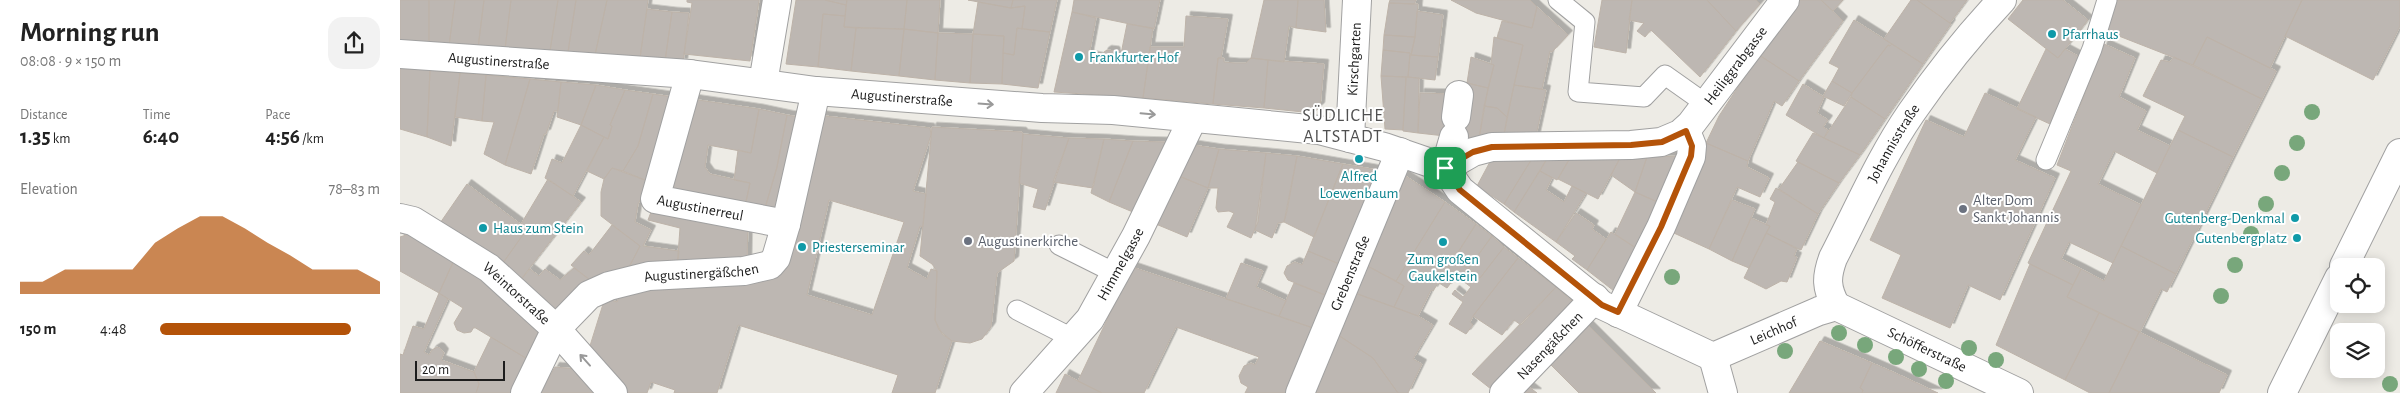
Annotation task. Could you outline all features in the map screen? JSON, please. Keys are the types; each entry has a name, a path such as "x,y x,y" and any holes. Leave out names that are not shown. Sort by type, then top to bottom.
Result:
{"street":[{"path":"763,84 777,0"},
{"name":"Heiliggrabgasse","path":"1445,168 1473,152 1492,147 1631,145 1662,142 1686,131 1785,0"},
{"name":"Johannisstraße","path":"1836,306 1827,286 1827,274 1833,258 1887,156 1910,115 1926,92 1948,62 1998,2"},
{"name":"Kirschgarten","path":"1350,138 1355,3"},
{"name":"Augustinerstraße","path":"400,54 690,74 816,91 1042,108 1113,110 1319,130 1400,152 1445,168"},
{"name":"Augustinerreul","path":"690,74 655,199 786,224"},
{"name":"Augustinergäßchen","path":"525,393 556,329 589,295 609,286 650,276 744,271 770,265 776,258 786,224 816,91"},
{"path":"1456,116 1445,168 1460,190 1605,305 1713,358 1723,393"},
{"name":"Himmelgasse","path":"1024,393 1090,319 1136,236 1193,118"},
{"path":"1605,305 1661,227 1691,156 1692,146 1686,131"},
{"name":"Grebenstraße","path":"1300,393 1400,152"},
{"path":"2348,258 2400,153"},
{"name":"Weintorstraße","path":"400,218 413,221 489,268 556,329 613,393"},
{"path":"2290,390 2330,299"},
{"name":"Nasengäßchen","path":"1504,393 1605,305"},
{"name":"Leichhof","path":"1713,358 1819,311 1836,306"},
{"name":"Schöfferstraße","path":"1836,306 2019,393"}],"lane":[{"path":"1558,0 1584,22 1578,92 1644,97 1665,75 1706,104"},
{"path":"2046,160 2092,48 2107,0"},
{"path":"1059,244 1115,273"},
{"path":"1017,310 1074,339"}],"building":[{"path":"400,0 429,0 429,45 400,45"},
{"path":"429,0 455,0 449,46 429,45"},
{"path":"455,0 484,0 478,48 449,46"},
{"path":"484,0 511,0 505,49 478,48"},
{"path":"511,0 558,0 550,51 505,49"},
{"path":"558,0 576,0 568,52 550,51"},
{"path":"576,0 607,0 595,55 568,52"},
{"path":"607,0 648,0 640,58 595,55"},
{"path":"687,0 759,0 750,61 684,54 692,3 687,2"},
{"path":"796,0 825,0 846,5 845,16 823,14 818,67 786,64"},
{"path":"825,0 847,0 846,5"},
{"path":"847,0 907,0 904,29 844,27"},
{"path":"907,0 940,0 938,33 904,29"},
{"path":"968,0 1013,0 1011,8"},
{"path":"1013,0 1057,0 1050,32 1022,29 1025,6 1011,8"},
{"path":"1074,0 1160,0 1154,29 1072,12"},
{"path":"1264,0 1298,0 1296,28 1289,26 1284,62 1251,58"},
{"path":"1298,0 1324,0 1326,32 1296,28"},
{"path":"1390,0 1416,0 1414,4 1389,3"},
{"path":"1451,0 1530,0 1537,7 1532,28 1476,13"},
{"path":"1602,0 1632,0 1626,53 1594,47"},
{"path":"1632,0 1707,0 1736,31 1700,77 1651,30 1645,37 1637,31 1644,23 1629,20"},
{"path":"1707,0 1756,0 1760,4 1736,31"},
{"path":"1799,0 1821,0 1843,21 1799,81 1759,55"},
{"path":"1821,0 1843,0 1833,11"},
{"path":"1911,0 1917,0 1951,24 1923,64 1884,39"},
{"path":"1917,0 1967,0 1950,23"},
{"name":"Pfarrhaus","path":"2023,0 2063,0 2088,20 2058,58 2008,19"},
{"path":"2115,0 2302,0 2270,68 2207,37 2193,65 2106,31"},
{"path":"2302,0 2400,0 2400,26 2373,80 2285,36"},
{"path":"978,2 1011,8 1025,6 1022,29 1017,28 1014,55 1003,53 1004,36 973,34"},
{"path":"1389,3 1418,4 1415,37 1384,35"},
{"path":"1537,7 1568,35 1552,52 1550,51 1542,89 1514,85 1523,45 1497,38 1502,21 1532,28"},
{"path":"647,9 672,12 665,61 640,58"},
{"path":"1417,11 1443,15 1438,57 1411,55 1415,37"},
{"path":"672,12 689,13 683,63 665,61"},
{"name":"Frankfurter Hof","path":"1072,12 1096,18 1089,55 1102,58 1107,50 1115,51 1117,58 1120,59 1127,24 1153,28 1143,98 1054,92"},
{"path":"823,14 845,16 844,27 856,28 851,71 818,67"},
{"path":"1186,16 1228,19 1221,58 1218,58 1213,104 1143,98 1150,47 1184,47"},
{"path":"1854,20 1892,44 1888,45 1852,93 1832,81 1839,68 1829,63"},
{"path":"856,28 904,29 899,76 851,71"},
{"path":"1017,28 1050,32 1038,88 1002,84 1003,53 1014,55"},
{"path":"904,29 938,33 935,80 899,76"},
{"path":"938,33 973,34 970,83 935,80"},
{"path":"973,34 1004,36 1002,84 970,83"},
{"path":"1384,35 1415,37 1411,55 1410,53 1383,50"},
{"path":"1494,37 1523,45 1507,117 1497,108 1484,106 1494,65 1491,64"},
{"path":"2207,37 2276,71 2262,99 2193,65"},
{"path":"1892,44 1923,64 1885,119 1851,97 1852,93 1888,45"},
{"path":"2104,44 2135,58 2119,97 2146,111 2137,130 2170,146 2157,173 2114,151 2098,184 2141,205 2113,263 2069,242 2061,259 2081,269 2073,285 2028,263 2071,171 2057,165"},
{"path":"2046,49 2058,58 2065,49 2080,57 2050,124 2017,109"},
{"path":"1383,50 1410,53 1408,77 1381,76"},
{"path":"1410,55 1438,57 1435,80 1408,77"},
{"path":"1759,55 1799,81 1782,106 1774,101 1748,161 1706,143 1719,116"},
{"path":"1471,57 1494,65 1488,88 1467,83"},
{"path":"2174,57 2262,99 2233,157 2178,130 2185,116 2143,96 2161,60 2170,62"},
{"path":"1218,58 1224,58 1224,62 1235,63 1246,63 1251,58 1268,60 1264,108 1213,104"},
{"path":"1268,60 1324,64 1320,107 1313,113 1264,108"},
{"path":"400,67 430,70 427,137 400,129"},
{"path":"430,70 460,73 451,146 427,137"},
{"path":"460,73 486,75 482,121 455,117"},
{"path":"486,75 530,79 505,165 484,154 494,122 482,121"},
{"path":"1381,76 1406,77 1403,130 1385,129"},
{"path":"1406,77 1419,78 1418,133 1403,131"},
{"path":"530,79 561,82 558,111 554,111 546,134 544,134 531,174 505,165"},
{"path":"1832,81 1852,93 1844,106 1823,96"},
{"path":"561,82 596,85 581,125 557,117"},
{"path":"1467,83 1488,88 1479,139 1458,137"},
{"path":"1803,84 1824,97 1817,113 1828,120 1823,127 1828,130 1824,138 1786,115"},
{"path":"596,85 625,90 610,125 612,126 608,139 581,125"},
{"path":"1514,85 1546,90 1535,140 1503,140"},
{"path":"625,90 653,94 638,146 623,171 612,168 604,179 587,171 604,137 608,139 612,126 610,125"},
{"path":"1420,93 1453,94 1454,137 1418,133"},
{"name":"Alter Dom Sankt Johannis","path":"1985,93 2036,117 2015,160 2055,178 2000,300 1968,285 1950,328 1882,298 1901,255 1870,240 1926,120 1964,137"},
{"path":"653,94 680,98 650,182 623,171 638,146"},
{"path":"1851,97 1885,119 1860,155 1824,138"},
{"path":"685,98 759,109 751,153 708,145 705,167 710,174 750,183 744,211 666,194"},
{"path":"1484,106 1497,108 1507,117 1503,140 1479,139"},
{"path":"759,109 787,115 777,167 763,215 744,211 750,183 734,180 738,150 751,153"},
{"path":"787,115 804,118 781,219 763,215 777,167"},
{"name":"Priesterseminar","path":"816,115 930,128 931,135 913,191 926,194 923,227 920,226 907,268 927,279 931,269 937,271 935,320 942,334 952,341 935,393 892,393 898,375 738,325 717,393 674,393 675,390 651,382 647,393 621,393 589,349 606,298 617,302 620,294 634,288 779,274","holes":["829,200 904,222 872,315 807,295"]},
{"path":"581,125 604,137 573,196 545,178 552,159 562,163"},
{"name":"Augustinerkirche","path":"932,127 1022,132 1023,134 1014,261 997,273 991,327 982,339 970,343 952,341 939,330 935,320 937,271 932,264 920,256"},
{"path":"2178,130 2233,157 2176,274 2121,246"},
{"path":"1813,133 1860,155 1839,183 1796,161"},
{"path":"1023,134 1069,138 1045,210 1033,207 1038,189 1019,183"},
{"path":"1069,138 1104,139 1093,188 1053,182"},
{"path":"1104,139 1133,141 1109,202 1091,193"},
{"path":"1133,141 1166,142 1171,148 1140,215 1109,202"},
{"path":"1706,143 1748,161 1747,167 1769,178 1760,197 1737,187 1709,249 1665,229"},
{"path":"1186,144 1219,149 1208,188 1174,174"},
{"path":"1219,149 1266,153 1258,222 1251,238 1227,227 1234,213 1229,211 1218,212 1216,208 1218,188 1208,188"},
{"path":"1266,153 1297,156 1284,222 1278,223 1272,238 1255,230"},
{"path":"1297,156 1343,164 1314,237 1284,222"},
{"path":"1683,156 1662,204 1635,192 1647,157"},
{"path":"1533,157 1548,157 1514,212 1504,204"},
{"path":"1533,157 1504,204 1477,186 1492,158"},
{"path":"1548,157 1570,158 1557,180 1540,171"},
{"path":"1647,157 1635,192 1611,175 1620,158"},
{"path":"1570,158 1620,158 1598,199 1558,179"},
{"path":"1798,162 1839,183 1818,214 1779,189"},
{"path":"1343,164 1383,171 1344,266 1308,251"},
{"path":"612,168 650,182 638,204 635,222 651,230 643,246 679,251 677,268 627,271 640,246 601,216 601,192 604,179"},
{"path":"1540,171 1552,178 1546,190 1564,202 1572,186 1586,193 1556,242 1514,212"},
{"path":"1174,174 1208,188 1187,237 1151,222"},
{"path":"1404,175 1445,202 1396,281 1362,263"},
{"path":"548,179 581,202 518,283 498,270 527,229 521,224"},
{"name":"Haus zum Stein","path":"467,184 527,229 498,270 438,226"},
{"path":"1776,188 1818,214 1801,250 1766,233 1770,226 1766,225 1775,202 1770,199"},
{"path":"1635,192 1662,204 1642,252 1615,234"},
{"path":"1732,200 1755,209 1732,261 1709,249"},
{"name":"Zum großen Gaukelstein","path":"1445,202 1476,224 1433,291 1431,290 1418,316 1394,307 1404,286 1396,281"},
{"path":"654,204 748,221 747,264 677,268 680,228 648,220"},
{"path":"1576,213 1594,225 1592,229 1606,239 1587,270 1572,259 1575,256 1556,242"},
{"path":"1751,218 1770,226 1749,268 1732,261"},
{"path":"1476,224 1492,236 1468,269 1454,259"},
{"path":"612,225 640,246 627,271 590,280 571,265 584,251 589,255"},
{"path":"416,232 455,258 439,293 400,271 400,237"},
{"path":"1611,232 1642,252 1614,291 1587,270"},
{"path":"1766,233 1797,249 1794,256 1797,257 1787,282 1781,281 1766,289 1744,278"},
{"path":"1492,236 1504,247 1480,278 1468,269"},
{"path":"2121,246 2176,274 2167,292 2161,289 2140,332 2067,297 2081,269 2104,281"},
{"path":"1504,247 1518,258 1473,316 1470,322 1473,325 1466,334 1449,324 1463,302 1452,294 1455,290 1463,297 1471,287 1456,276 1447,288 1439,283 1454,259 1480,278"},
{"path":"1308,251 1344,266 1330,297 1288,280 1284,273 1287,266 1295,262 1302,265"},
{"path":"455,258 539,325 541,330 529,360 474,327 471,332 464,333 457,330 454,323 463,308 439,293"},
{"path":"1518,258 1556,287 1521,325 1514,320 1502,335 1473,316"},
{"path":"1241,263 1263,271 1256,287 1286,301 1279,316 1226,299"},
{"path":"1362,263 1404,286 1394,307 1352,292"},
{"path":"2030,264 2073,285 2067,297 2099,313 2065,380 1996,345"},
{"path":"1132,267 1316,329 1288,393 1245,393 1248,387 1241,383 1239,376 1244,366 1251,363 1255,365 1259,357 1176,327 1144,393 1102,393 1078,381"},
{"path":"574,268 590,280 554,317 518,283 530,269 539,276 545,269 560,280"},
{"path":"1294,283 1330,297 1316,329 1279,316"},
{"path":"1556,287 1572,301 1573,306 1496,393 1472,374"},
{"path":"1352,292 1418,316 1433,325 1413,359 1422,364 1408,393 1398,393 1373,358 1335,333"},
{"path":"439,293 448,299 424,352 429,355 432,350 437,347 440,348 444,353 441,360 474,372 479,384 476,393 400,393 400,354 403,355 413,326 424,329"},
{"path":"2099,313 2139,332 2109,393 2090,393 2065,380"},
{"path":"1585,322 1656,393 1579,393 1547,361"},
{"path":"2139,332 2227,375 2219,393 2109,393"},
{"path":"1335,333 1373,358 1398,393 1309,393"},
{"path":"491,337 529,360 516,393 476,393 479,384 474,372"},
{"path":"1820,341 1872,363 1860,388 1863,390 1862,393 1789,393"},
{"path":"1872,363 1938,393 1862,393 1863,390 1860,388"},
{"path":"555,367 577,369 598,393 540,393"},
{"path":"1065,374 1078,381 1102,393 1056,393"},
{"path":"1528,386 1537,393 1523,393"}],"place":[{"name":"Pfarrhaus","path":"2052,34"},
{"name":"Frankfurter Hof","path":"1079,57"},
{"name":"Alfred Loewenbaum","path":"1359,159"},
{"name":"Alter Dom Sankt Johannis","path":"1963,209"},
{"name":"Gutenberg-Denkmal","path":"2295,218"},
{"name":"Haus zum Stein","path":"483,228"},
{"name":"Gutenbergplatz","path":"2297,238"},
{"name":"Augustinerkirche","path":"968,241"},
{"name":"Zum großen Gaukelstein","path":"1443,242"},
{"name":"Priesterseminar","path":"802,247"}],"district":[{"name":"SÜDLICHE ALTSTADT","path":"1343,125"}],"route":[{"path":"1686,131 1692,146 1691,156 1661,227 1618,312 1602,305 1460,190 1445,168 1473,152 1492,147 1631,145 1662,142 1686,131"}]}
